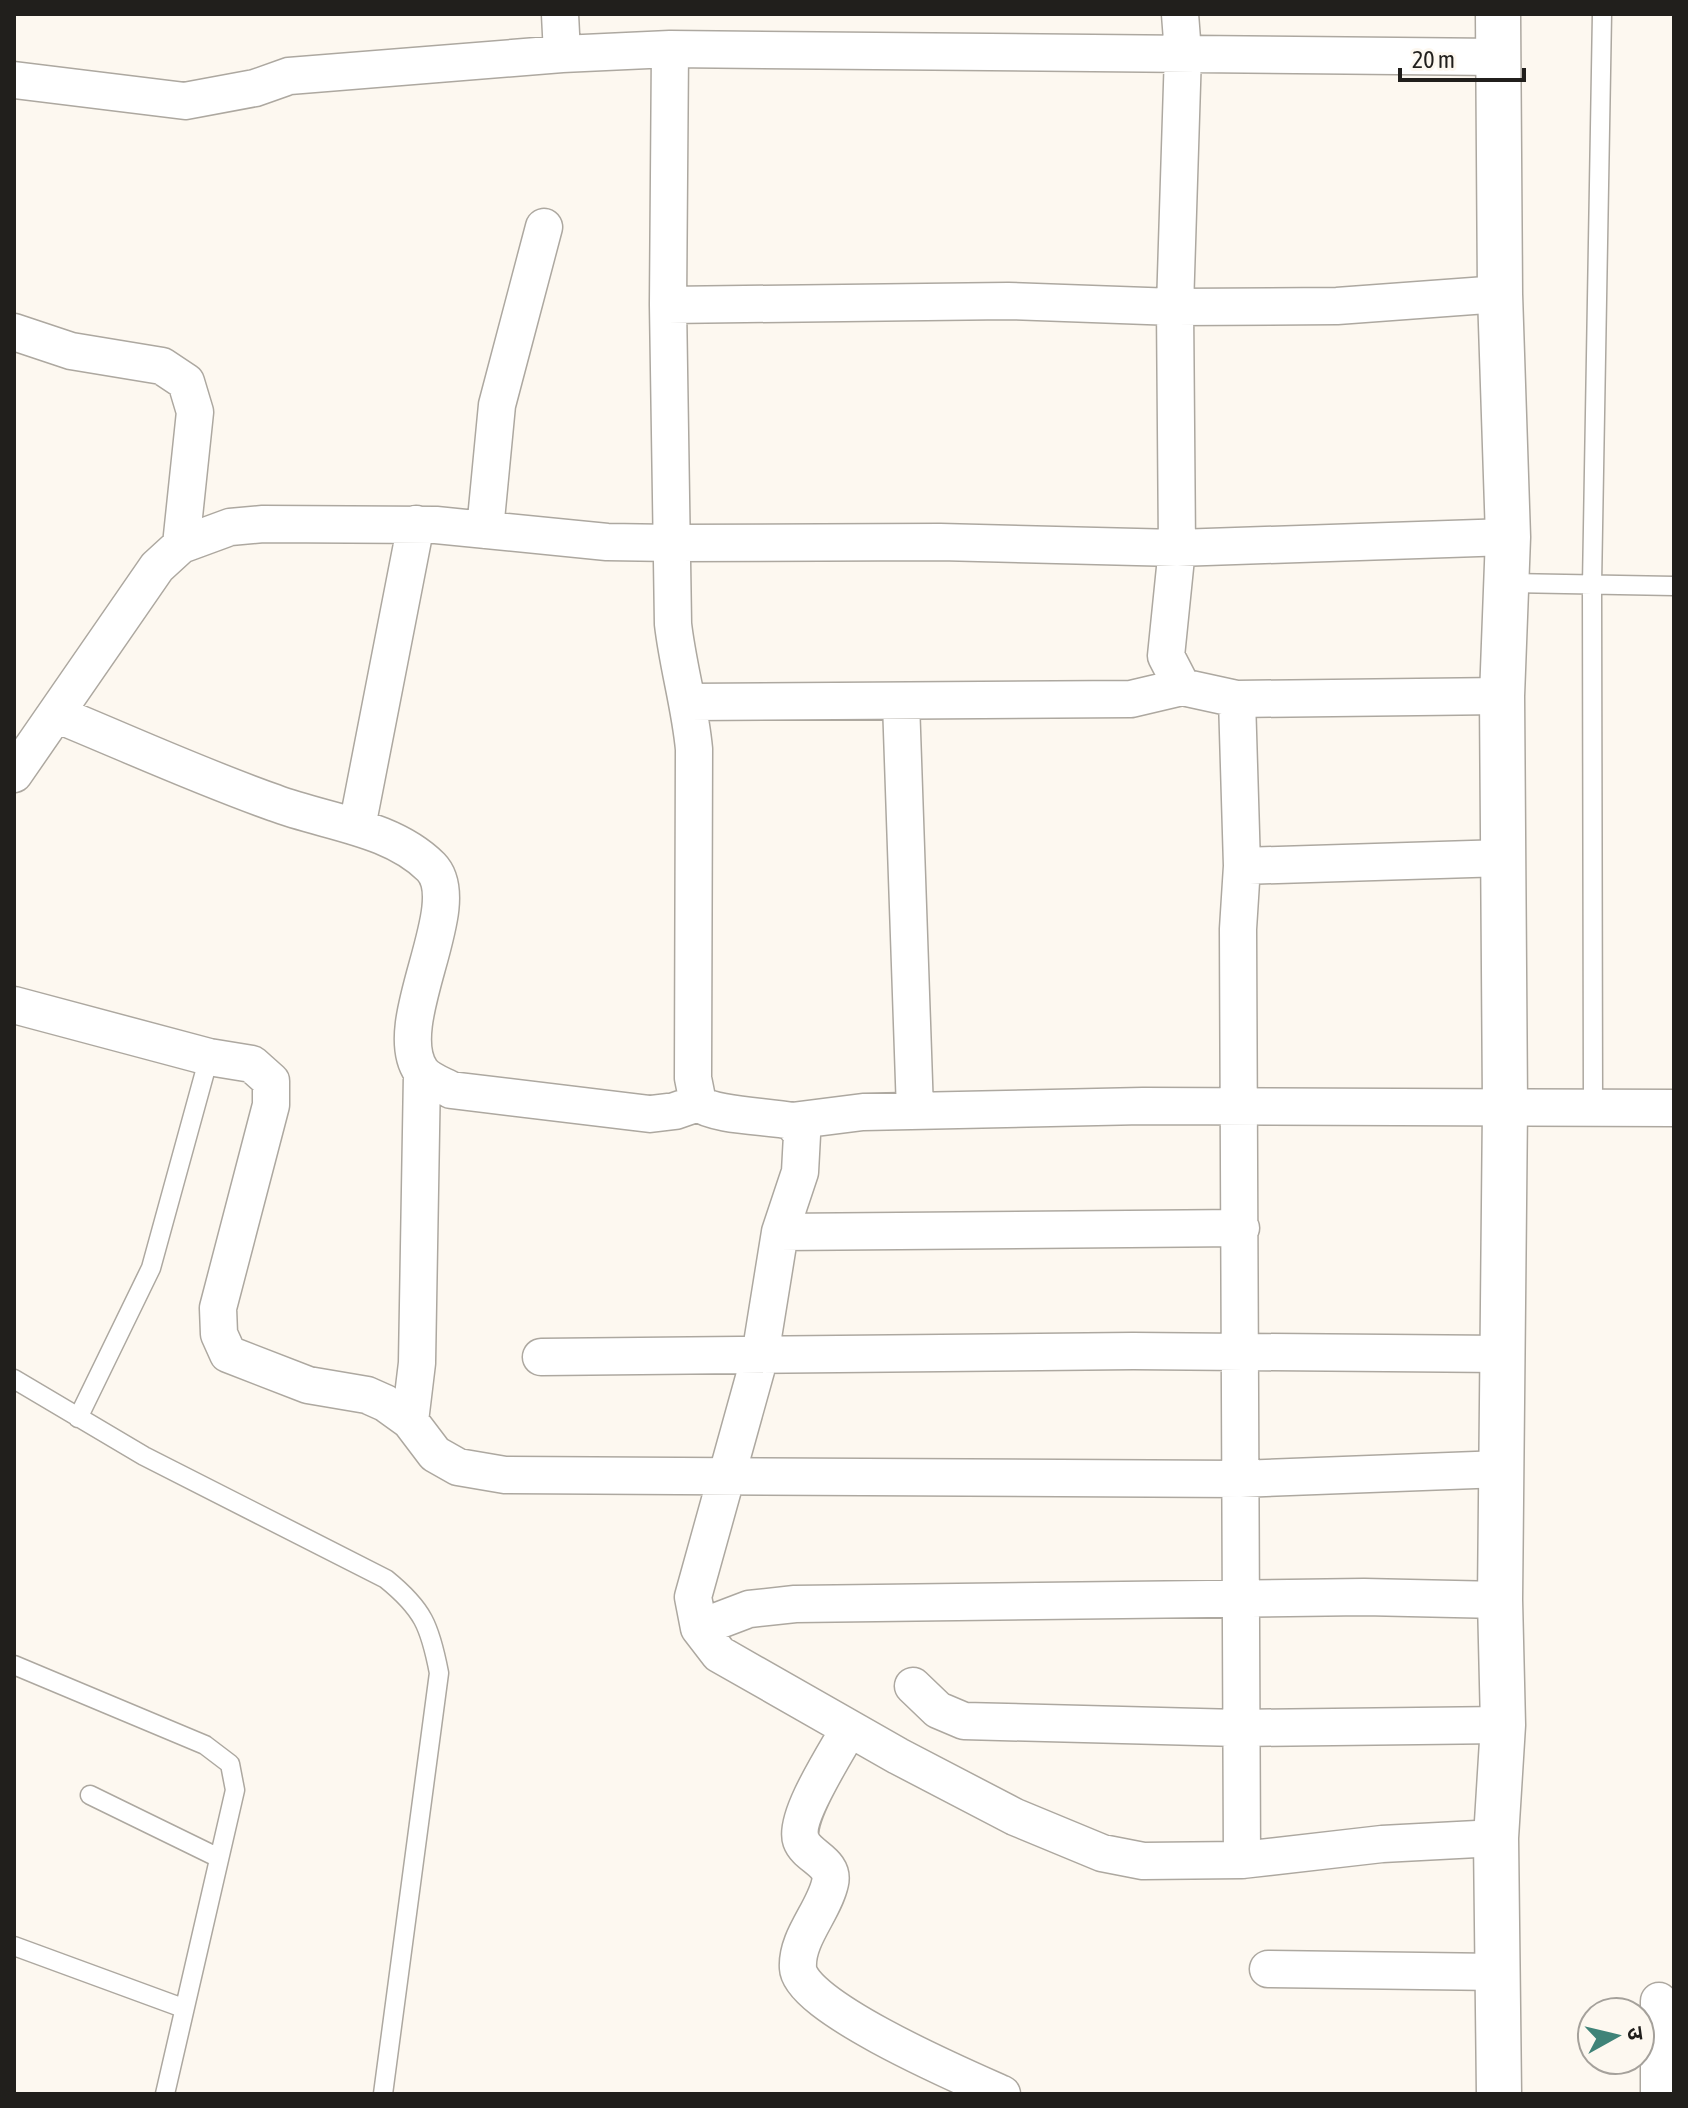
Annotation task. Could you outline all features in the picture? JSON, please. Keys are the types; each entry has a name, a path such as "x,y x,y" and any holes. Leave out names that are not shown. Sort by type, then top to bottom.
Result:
{"street":[{"path":"560,14 562,54"},
{"path":"1180,14 1183,53 1175,307 1177,548 1166,656 1182,687"},
{"path":"1498,14 1500,294 1508,537 1502,696 1505,1106 1500,1600 1503,1725 1496,1838 1499,2094"},
{"path":"670,49 668,305 673,543 677,661 690,702 694,749 693,1078 698,1103 711,1113 741,1112 792,1121 863,1112 915,1111 1239,1107 1674,1108"},
{"path":"14,80 185,101 243,90 289,76 562,54 670,49 1499,57"},
{"path":"485,530 497,405 544,227"},
{"path":"668,305 1008,301 1175,307 1337,306 1500,294"},
{"path":"14,332 71,351 162,366 186,382 195,412 181,545"},
{"path":"14,774 157,567 181,545 230,527 263,524 416,524 607,542 940,542 1177,548 1508,537"},
{"path":"357,827 416,524"},
{"path":"690,702 1131,699 1182,687 1237,699 1502,696"},
{"path":"1237,699 1242,866 1238,929 1242,1351 1238,1728 1242,1860"},
{"path":"901,702 915,1111"},
{"path":"56,714 276,804 357,827 411,852 432,868 440,884 435,936 412,1034 411,1053 422,1074 417,1363 410,1421"},
{"path":"1242,866 1504,858"},
{"path":"14,1005 209,1057 252,1064 271,1081 271,1105 218,1308 219,1334 228,1354 308,1385 367,1395 410,1421 435,1454 458,1467 505,1475 724,1479 1240,1479 1502,1469"},
{"path":"422,1074 451,1090 650,1114 675,1111 698,1103"},
{"path":"792,1121 802,1135 800,1172 780,1232 760,1356 693,1597 699,1628 719,1654 849,1729 1015,1817 1102,1853 1143,1861 1242,1860 1382,1844 1496,1838"},
{"path":"780,1232 1241,1228"},
{"path":"541,1357 1242,1351 1503,1354"},
{"path":"699,1628 749,1609 795,1604 1240,1598 1500,1600"},
{"path":"913,1686 938,1710 964,1721 1238,1728 1503,1725"},
{"path":"849,1729 801,1820 800,1839 809,1853 828,1867 831,1880 803,1943 798,1968 803,1984 944,2081 1002,2094"},
{"path":"1268,1969 1498,1972"},
{"path":"1659,2001 1659,2094"}],"lane":[{"path":"1593,1106 1592,585 1602,14"},
{"path":"1506,583 1674,586"},
{"path":"78,1418 151,1268 209,1057"},
{"path":"14,1379 78,1418 386,1579 413,1601 431,1631 439,1673 383,2094"},
{"path":"14,1665 205,1745 230,1764 235,1790 165,2094"},
{"path":"90,1795 219,1858"},
{"path":"14,1946 183,2008"}]}
